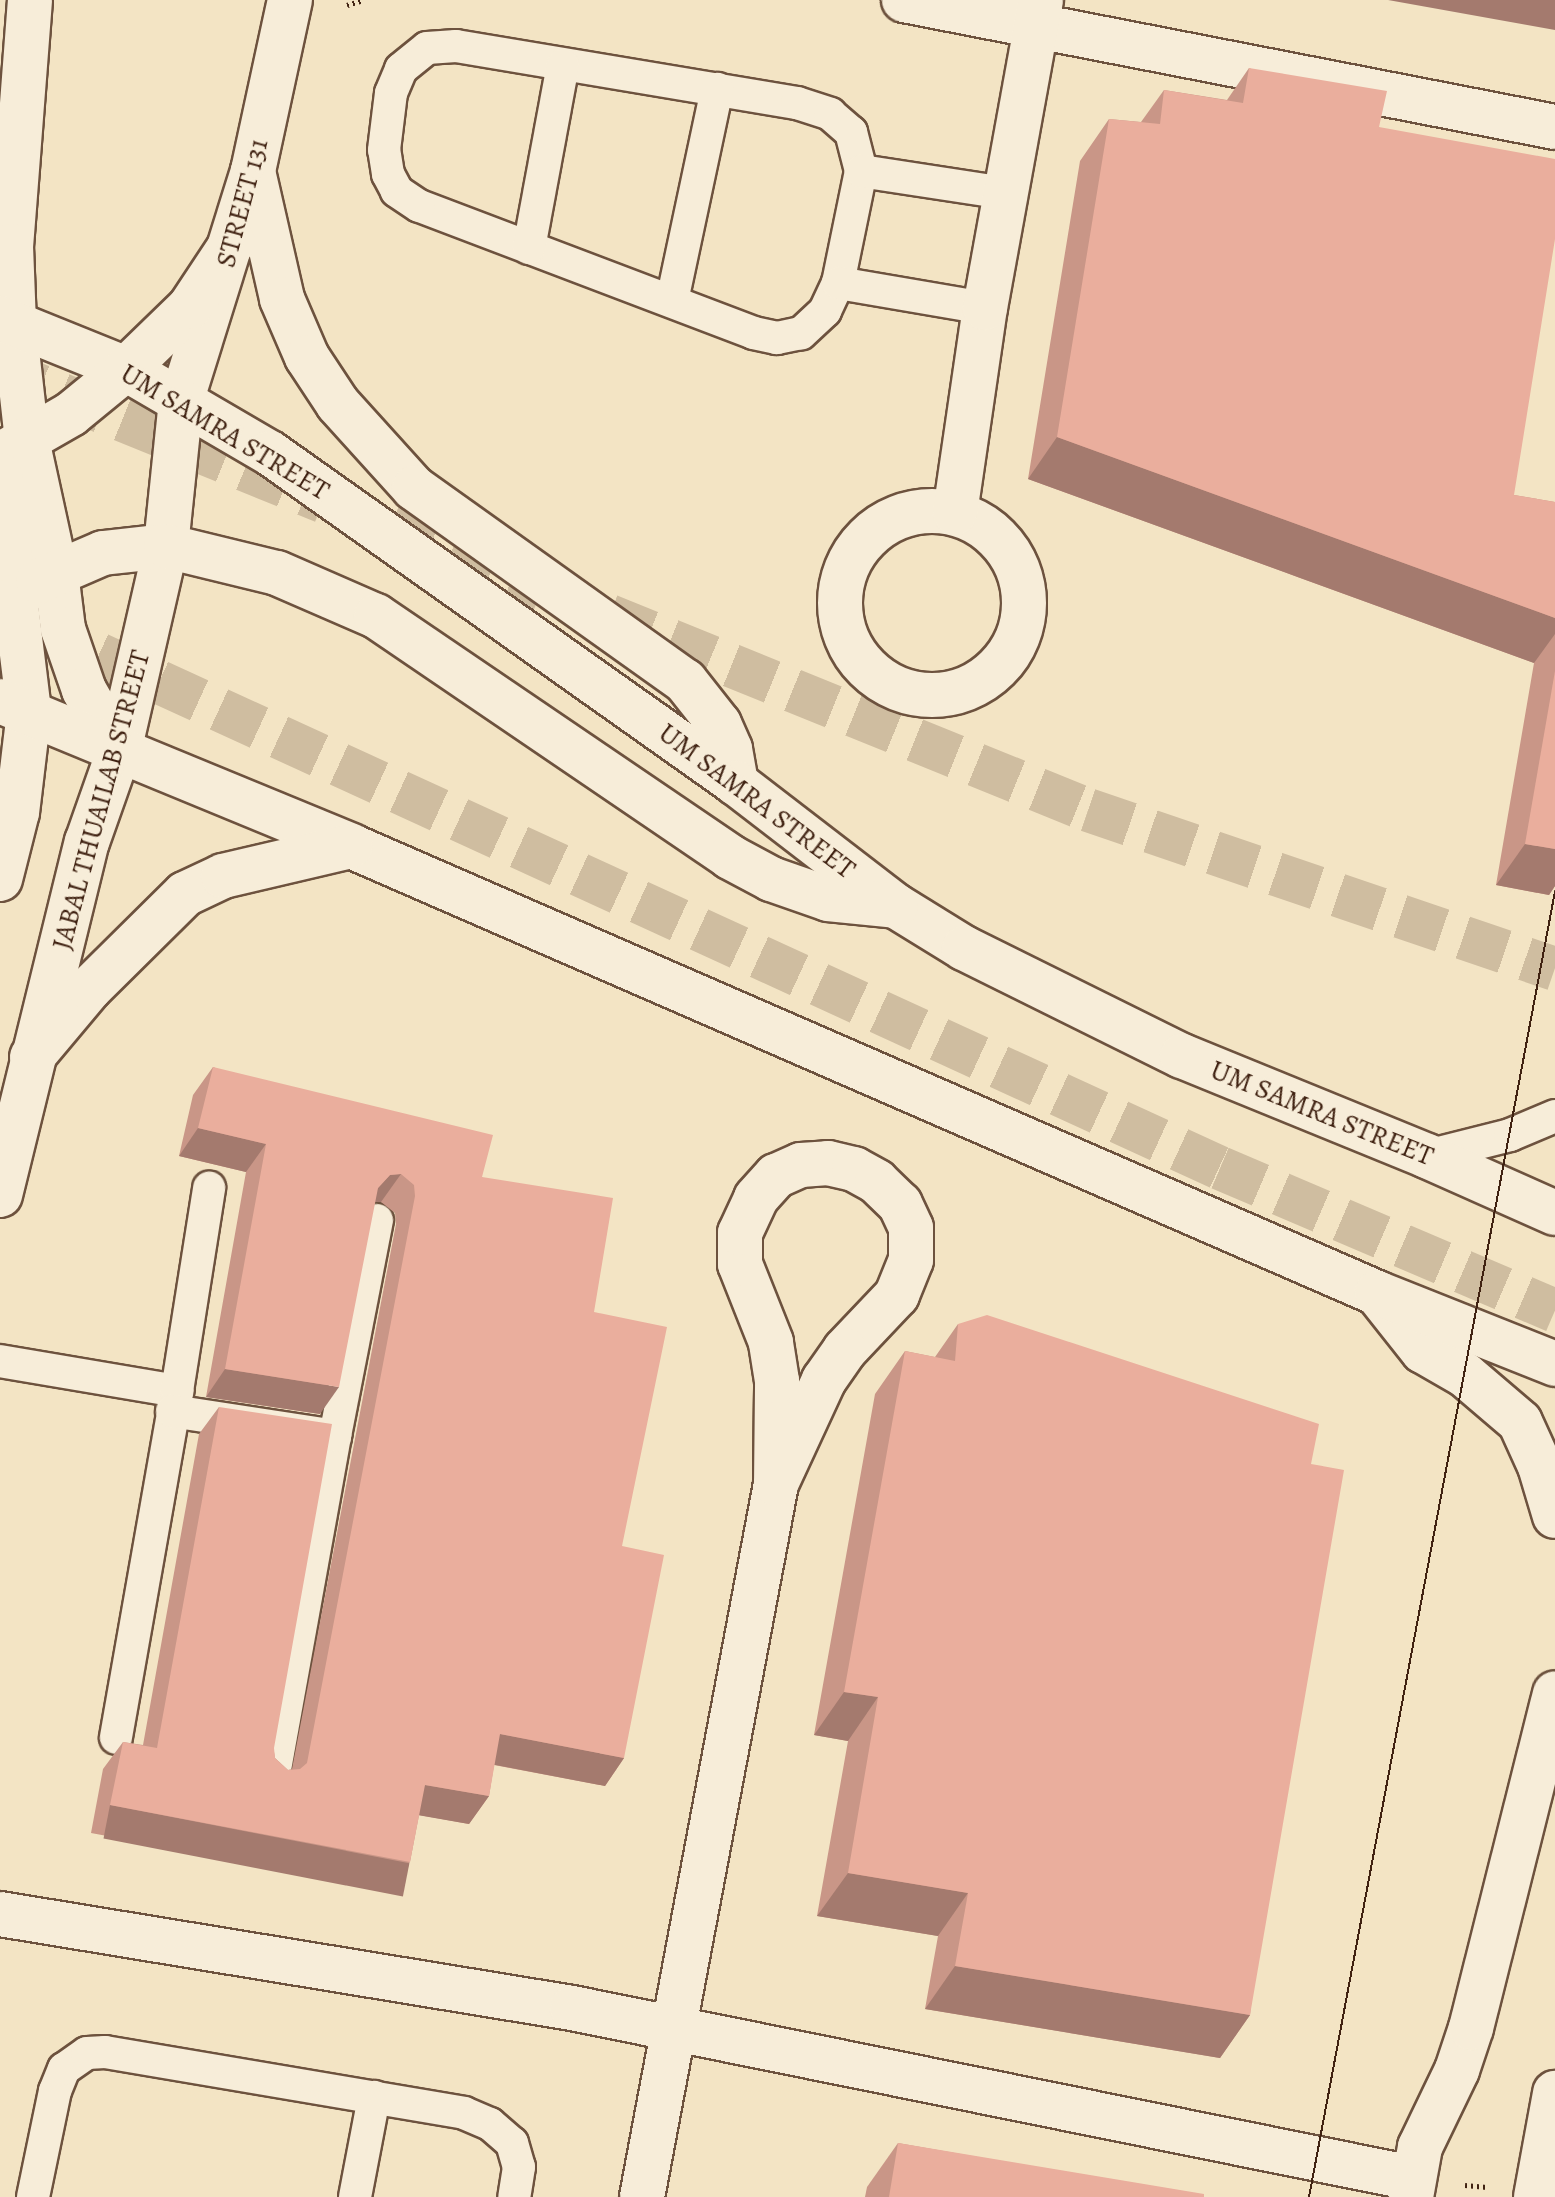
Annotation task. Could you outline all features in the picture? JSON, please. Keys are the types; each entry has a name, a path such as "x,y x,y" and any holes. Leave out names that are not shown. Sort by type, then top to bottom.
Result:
{"street":[{"path":"30,0 13,193 7,321 13,447 56,573 63,629 78,675 119,751"},
{"name":"STREET 131","path":"181,402 253,171 290,0"},
{"path":"904,0 1038,12 1555,127"},
{"path":"955,513 985,308 1038,12"},
{"path":"253,171 282,299 307,357 338,404 414,488 685,681 719,724 730,749 736,783"},
{"path":"13,447 71,414 126,369 190,307 233,242"},
{"name":"UM SAMRA STREET","path":"7,321 126,369 270,453 736,783 896,906 964,948 1182,1056 1427,1156 1555,1213"},
{"name":"JABAL THUAILAB STREET","path":"0,1195 87,842 119,751 166,546 181,402"},
{"path":"0,475 17,812 0,879"},
{"path":"930,510 955,513 980,523 1000,540 1015,561 1024,600 1017,639 1004,662 985,680 961,691 935,697 909,693 884,683 864,666 849,645 840,606 847,567 860,545 879,527 903,515 930,510"},
{"path":"7,603 56,573 103,553 166,546 277,573 376,616 730,857 771,879 828,899 896,906"},
{"path":"14,706 351,846 1377,1293 1555,1364"},
{"path":"32,1057 90,988 185,894 223,876 351,846"},
{"path":"642,2197 776,1484 777,1381 773,1355 758,1306 740,1264 740,1233 756,1198 776,1176 801,1165 828,1163 854,1169 877,1182 900,1204 911,1228 911,1260 897,1295 845,1350 824,1380 776,1484"},
{"path":"1377,1293 1423,1351 1465,1375 1520,1422 1540,1466 1555,1516"},
{"path":"0,1914 572,2008 1412,2187 1420,2147 1457,2070 1471,2028 1555,1693"},
{"path":"1536,2197 1555,2093"}],"lane":[{"path":"456,46 717,89 797,103 830,114 851,132 861,171 838,283 825,311 801,333 777,338 754,333 419,206 397,191 388,174 384,150 391,93 401,69 427,48 456,46"},
{"path":"529,248 563,65"},
{"path":"672,301 717,89"},
{"path":"861,171 1005,193"},
{"path":"838,283 985,308"},
{"path":"1427,1156 1510,1135 1555,1116"},
{"path":"116,1738 209,1188"},
{"path":"273,1779 377,1220"},
{"path":"0,1361 335,1436"},
{"path":"33,2197 55,2091 64,2069 87,2053 105,2052 464,2113 490,2124 512,2143 519,2167 514,2197"},
{"path":"355,2197 374,2097"}],"path":[{"path":"347,5 363,0"}],"building":[{"path":"1249,68 1387,91 1379,127 1555,159 1555,239 1514,495 1555,502 1555,618 1057,437 1109,119 1160,124 1164,90 1243,103"},
{"path":"1555,671 1555,849 1525,844"},
{"path":"213,1067 493,1135 482,1177 613,1198 594,1312 667,1327 622,1546 664,1555 624,1758 500,1734 489,1796 425,1785 410,1862 110,1805 123,1742 157,1748 219,1407 332,1424 274,1748 275,1758 288,1770 300,1769 307,1763 415,1196 414,1185 401,1174 390,1175 378,1188 339,1387 225,1369 266,1144 198,1128"},
{"path":"987,1315 1319,1424 1311,1464 1344,1470 1250,2015 955,1966 968,1893 848,1873 878,1697 844,1692 905,1351 955,1361 958,1324"},
{"path":"898,2143 1204,2194 1204,2197 889,2197"}],"tunnel":[{"path":"0,370 323,501"},
{"path":"390,528 542,589"},
{"path":"609,616 1088,810 1555,969"},
{"path":"39,627 1220,1168 1555,1311"}],"tram line":[{"path":"1309,2197 1555,891"}]}
